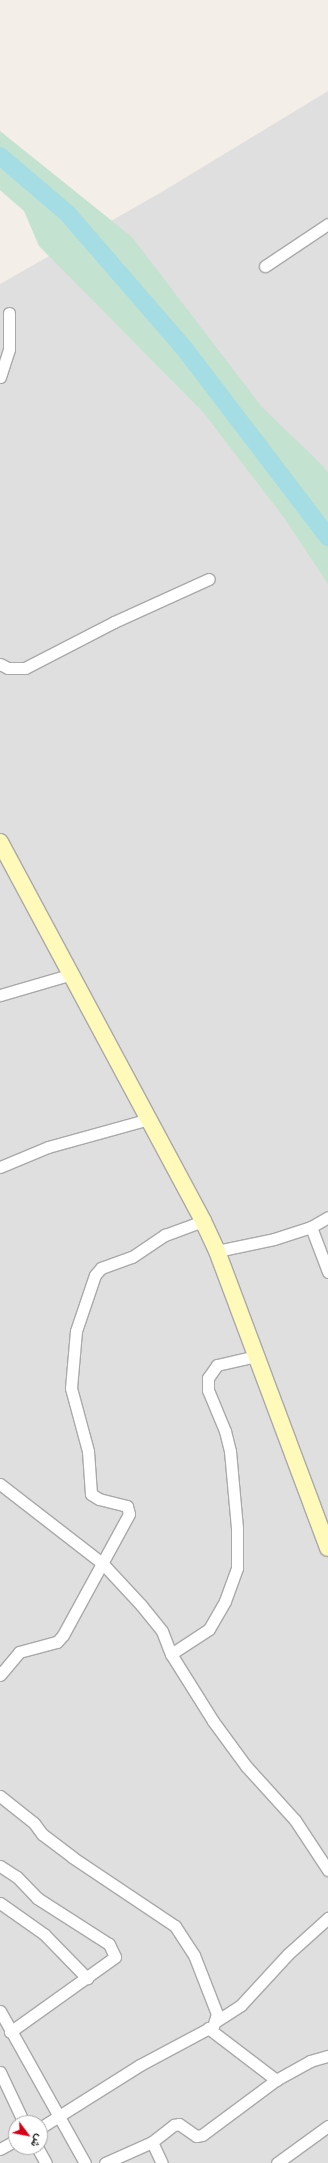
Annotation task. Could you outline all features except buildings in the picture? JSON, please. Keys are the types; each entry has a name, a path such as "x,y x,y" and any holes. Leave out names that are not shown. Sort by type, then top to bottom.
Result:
{"street":[{"path":"265,266 328,224"},
{"path":"0,377 9,350 9,313"},
{"path":"0,664 8,668 25,668 114,622 209,579"},
{"path":"0,842 149,1119 203,1221 217,1251 328,1548"},
{"path":"0,995 72,974"},
{"path":"0,1167 48,1147 149,1119"},
{"path":"217,1251 274,1240 311,1227 328,1217"},
{"path":"0,1675 19,1652 41,1644 50,1644 60,1638 103,1564 130,1511 127,1506 99,1499 91,1494 88,1450 71,1388 76,1331 87,1296 101,1268 132,1256 165,1235 203,1221"},
{"path":"311,1227 328,1272"},
{"path":"171,1654 209,1629 225,1601 237,1568 237,1528 230,1451 225,1431 208,1390 208,1378 218,1365 257,1356"},
{"path":"0,1484 103,1564 162,1631 171,1654 240,1758 284,1806 328,1870"},
{"path":"0,1796 34,1823 42,1834 72,1857 175,1926 182,1935 201,1971 217,2014 212,2025"},
{"path":"0,1866 17,1878 37,1898 112,1947 116,1957 10,2032"},
{"path":"0,1903 44,1934 87,1978"},
{"path":"48,2123 140,2065 212,2025 241,2005 288,1954 328,1918"},
{"path":"0,2011 57,2118 85,2163"},
{"path":"212,2025 276,2080"},
{"path":"105,2163 152,2142 179,2124 196,2136 202,2135 276,2080 310,2061 328,2056"},
{"path":"0,2072 20,2115"},
{"path":"277,2163 328,2126"},
{"path":"152,2142 162,2163"}],"shaded area":[{"path":"328,91 328,2163 0,2163 0,284 160,193"}],"green space":[{"path":"0,131 132,237 262,407 323,466 328,473 328,584 285,519 203,412 39,246 24,211 0,190"}],"waterway":[{"path":"0,156 67,213 184,348 328,537"}]}
